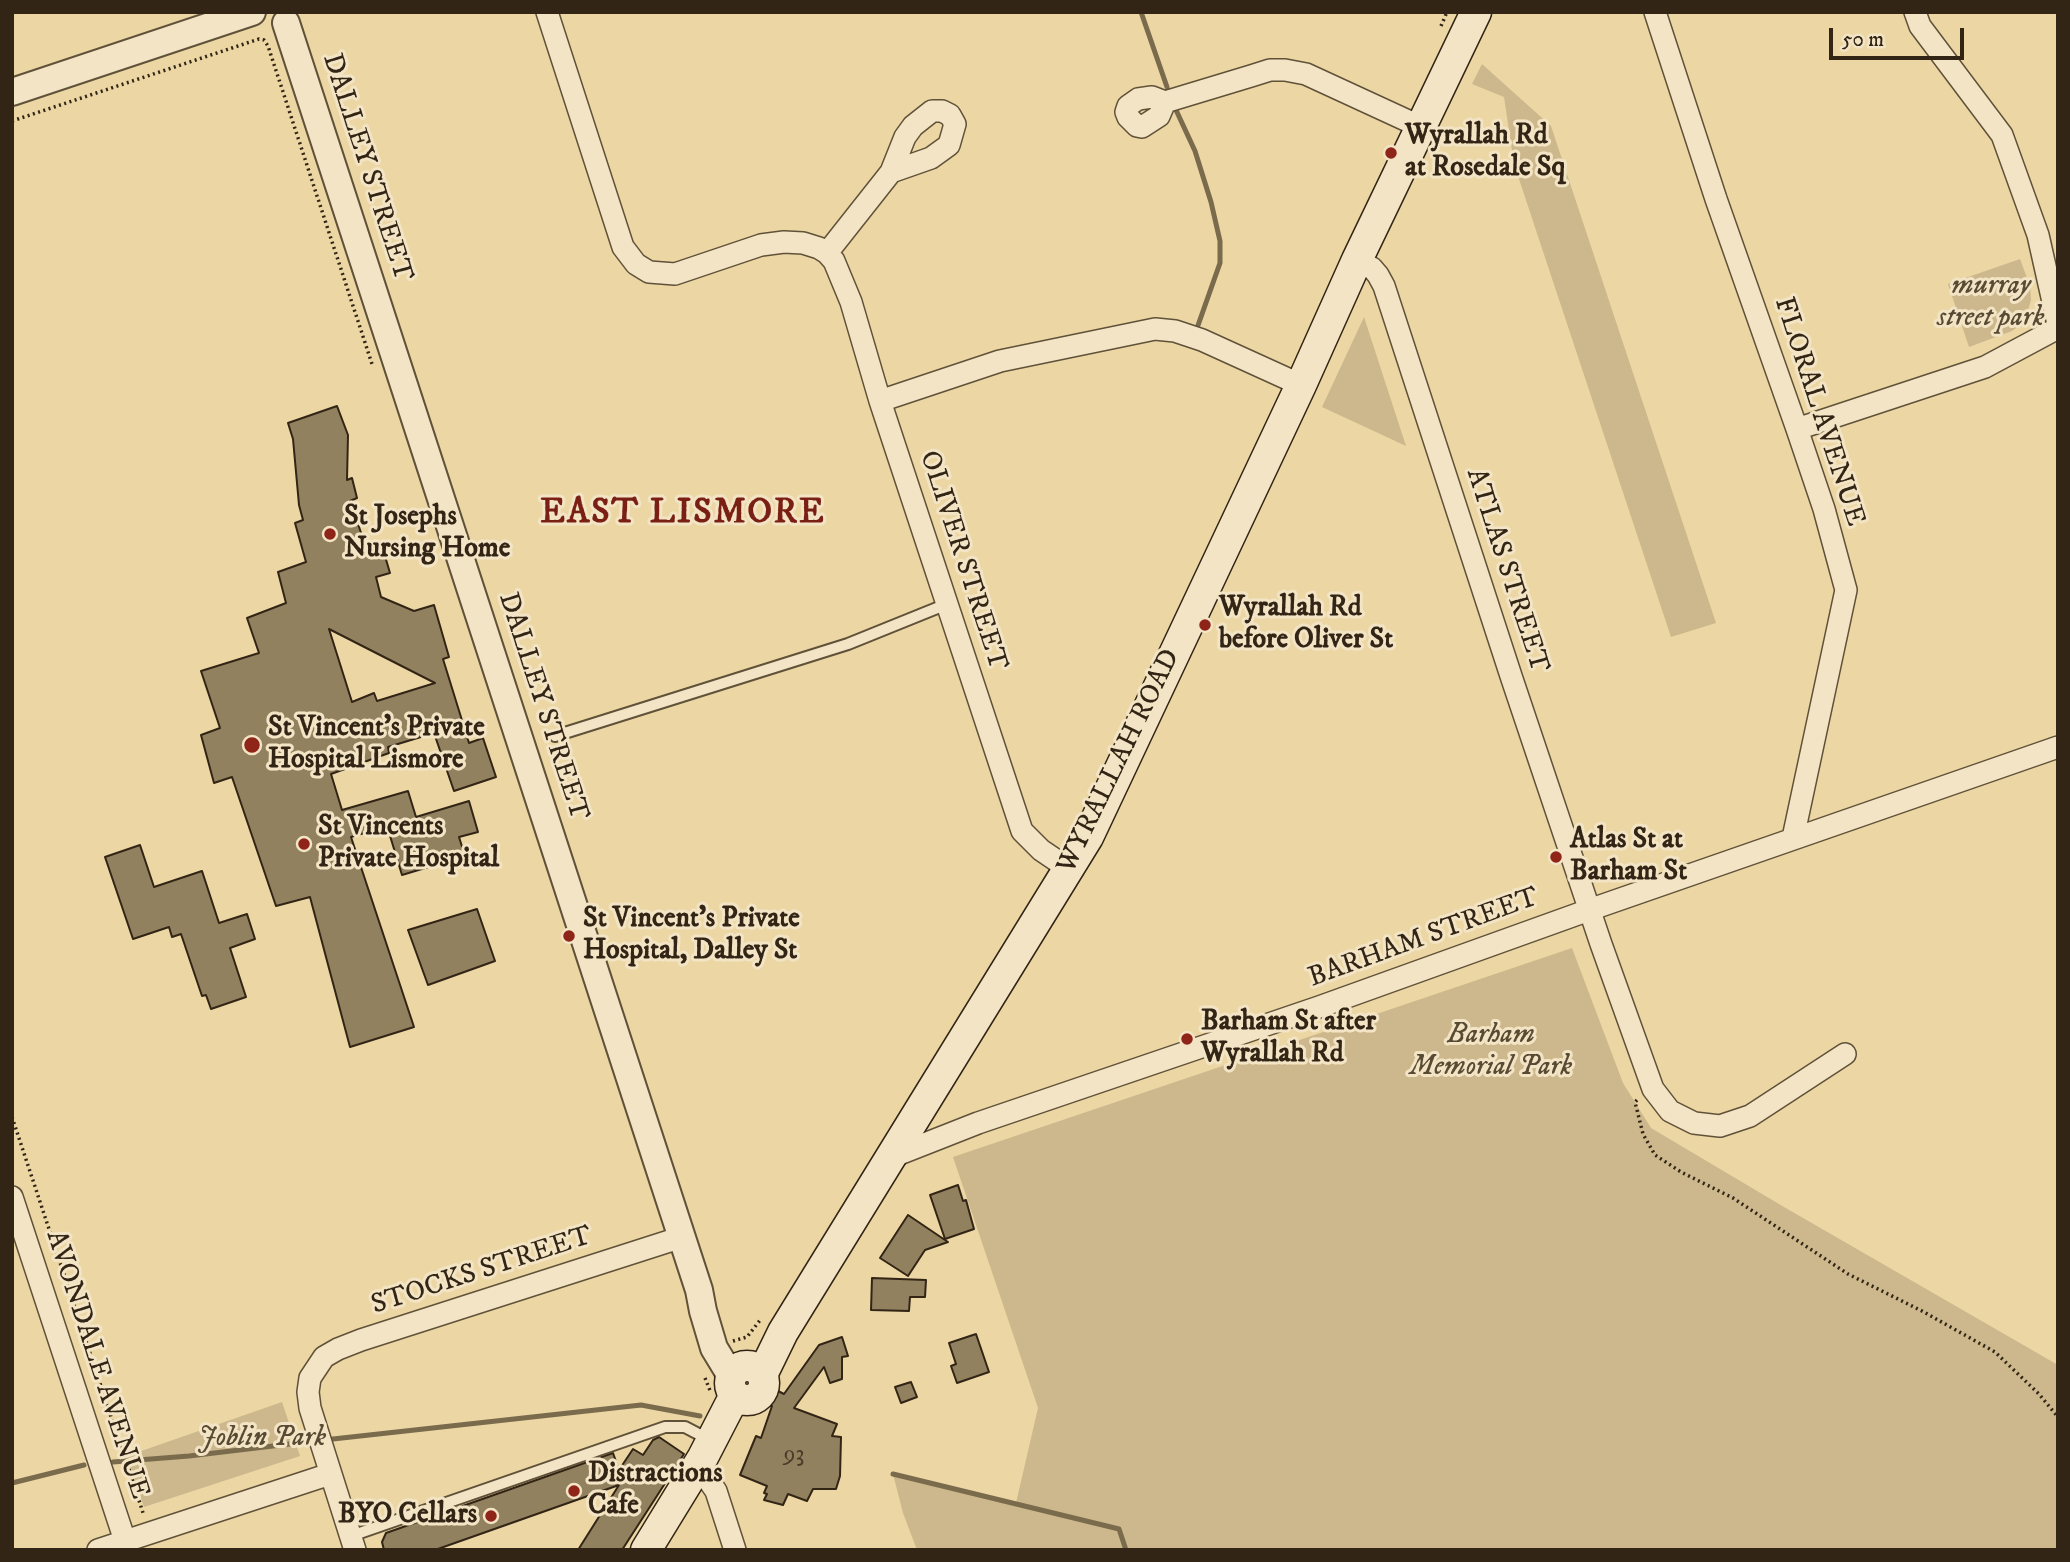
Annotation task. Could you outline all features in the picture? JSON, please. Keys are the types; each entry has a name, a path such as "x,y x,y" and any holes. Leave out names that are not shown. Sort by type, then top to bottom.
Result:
{"main road":[{"name":"WYRALLAH ROAD","path":"646,1550 704,1454 709,1454 743,1374 775,1320 889,1158 1088,837 1357,260 1476,12"}],"street":[{"path":"12,92 252,12"},
{"path":"260,12 266,21 273,24 291,18"},
{"path":"547,12 623,247 636,264 649,272 675,274 761,246 784,242 803,243 827,253 891,172"},
{"name":"FLORAL AVENUE","path":"1655,12 1716,199 1824,509 1846,590 1793,838"},
{"path":"1797,429 1984,367 2058,326 2038,235 2002,135 1920,26 1915,12"},
{"name":"DALLEY STREET","path":"291,18 699,1290 715,1348 743,1374"},
{"path":"1165,102 1270,70 1285,70 1306,74 1421,127"},
{"name":"OLIVER STREET","path":"827,253 834,261 846,290 880,401 1023,831 1041,850 1069,869"},
{"name":"ATLAS STREET","path":"1357,260 1372,268 1384,286 1506,663 1589,910 1653,1089"},
{"path":"880,401 1000,361 1155,329 1175,331 1202,340 1301,385"},
{"name":"BARHAM STREET","path":"889,1158 978,1124 2058,747"},
{"path":"1653,1089 1670,1111 1694,1123 1720,1126 1750,1116 1845,1054"},
{"name":"AVONDALE AVENUE","path":"12,1197 126,1545"},
{"name":"STOCKS STREET","path":"330,1474 310,1408 308,1392 310,1378 324,1357 361,1340 682,1237"},
{"path":"704,1454 735,1550"},
{"path":"98,1550 126,1545 330,1474 353,1543"}],"lane":[{"path":"555,736 848,644 947,604"},
{"path":"353,1543 665,1427 685,1427 704,1454"}],"path":[{"path":"1437,36 1447,12"},
{"path":"12,121 259,39 264,40 374,371"},
{"path":"1653,1089 1635,1102 1643,1134 1656,1155 1681,1172 1733,1198 1848,1273 1995,1352 2039,1394 2058,1417"},
{"path":"12,1117 123,1453"},
{"path":"743,1374 747,1337 775,1320"},
{"path":"129,1469 146,1521"}],"green space":[{"path":"1482,64 1551,126 1716,623 1671,637 1514,164 1504,97 1472,84"},
{"name":"murray street park","path":"2020,259 2030,286 2031,300 2027,314 2012,331 1969,347 1948,284"},
{"path":"1364,317 1406,446 1322,407"},
{"name":"Barham Memorial Park","path":"1572,948 1623,1083 1651,1128 2058,1365 2058,1550 917,1550 903,1513 893,1474 1016,1503 1038,1408 953,1157"},
{"name":"Joblin Park","path":"282,1402 300,1456 144,1507 127,1456"}],"building":[{"path":"337,406 348,435 347,480 352,478 357,498 350,501 367,550 382,546 390,573 376,577 381,597 414,611 434,605 449,657 443,659 469,743 483,738 496,777 454,791 434,733 388,747 389,753 331,774 342,810 408,791 416,817 469,801 478,832 459,837 465,856 402,875 387,826 351,837 414,1027 350,1047 310,897 276,906 232,777 214,783 201,735 220,728 201,671 259,653 247,618 286,603 278,572 306,562 295,523 303,520 299,505 293,439 288,423","holes":["329,629 435,683 377,701 374,693 352,702"]},
{"name":"St Vincents Private Hospital","path":"140,845 154,887 202,871 219,923 247,914 255,939 230,948 246,997 211,1009 206,995 202,996 181,934 172,937 169,927 133,939 105,857"},
{"path":"477,909 495,961 428,985 408,930"},
{"path":"958,1185 963,1201 966,1200 974,1229 945,1239 930,1195"},
{"path":"908,1215 948,1242 925,1250 908,1276 880,1258"},
{"path":"872,1278 926,1280 925,1297 910,1297 909,1311 871,1310"},
{"path":"976,1334 989,1372 957,1383 951,1366 956,1364 949,1343"},
{"path":"842,1337 848,1356 842,1357 842,1379 830,1383 824,1367 794,1408 837,1424 832,1436 841,1437 840,1476 836,1489 813,1489 807,1501 788,1494 783,1505 764,1500 767,1486 740,1475 756,1436 761,1438 772,1406 769,1406 778,1391 784,1394 819,1345"},
{"path":"911,1382 917,1397 901,1403 895,1387"},
{"path":"659,1437 684,1454 622,1550 578,1550 619,1485 435,1550 384,1550 382,1542 386,1533 613,1453 619,1470 633,1449 643,1455 653,1440"}],"waterway":[{"path":"1141,12 1167,87"},
{"path":"1176,110 1195,151 1220,241 1220,263 1196,331"},
{"path":"324,1440 641,1405 700,1416"},
{"path":"113,1462 315,1441"},
{"path":"12,1483 84,1465"},
{"path":"893,1474 1119,1529 1126,1550"}],"place":[{"name":"Wyrallah Rd at Rosedale Sq","path":"1391,153"},
{"name":"St Josephs Nursing Home","path":"330,534"},
{"name":"Wyrallah Rd before Oliver St","path":"1205,625"},
{"name":"St Vincent's Private Hospital Lismore","path":"252,745"},
{"name":"St Vincents Private Hospital","path":"304,844"},
{"name":"Atlas St at Barham St","path":"1556,857"},
{"name":"St Vincent's Private Hospital, Dalley St","path":"569,936"},
{"name":"Barham St after Wyrallah Rd","path":"1187,1039"},
{"name":"Distractions Cafe","path":"574,1491"},
{"name":"BYO Cellars","path":"491,1516"}],"district":[{"name":"EAST LISMORE","path":"683,515"}]}
